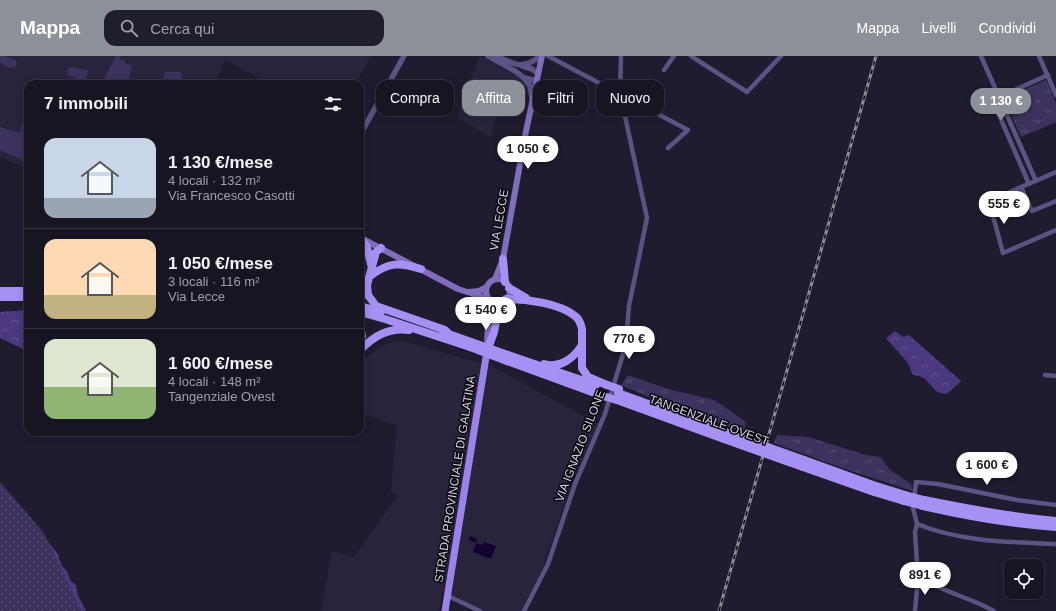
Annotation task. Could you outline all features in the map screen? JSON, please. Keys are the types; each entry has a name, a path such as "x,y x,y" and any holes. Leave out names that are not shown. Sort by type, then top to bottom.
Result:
{"highway":[{"path":"364,243 367,247 372,267"},
{"path":"370,276 376,268 382,254 381,248 376,252 367,285 368,295 376,306 445,330 448,333"},
{"path":"503,259 507,285 530,301"},
{"path":"370,276 381,268 395,264 407,265 421,269"},
{"path":"364,288 367,285"},
{"path":"0,291 24,291"},
{"path":"0,297 24,297"},
{"path":"487,351 499,308 504,301 530,301 556,307 575,316 581,324 583,344 582,363 585,373 605,390"},
{"path":"364,307 398,316 448,333 470,344 618,394"},
{"path":"364,313 385,318 457,343"},
{"path":"364,346 376,336 394,330 408,330 453,343 470,344"},
{"path":"509,357 517,355 548,365 559,364 575,355 583,344"},
{"name":"TANGENZIALE OVEST","path":"618,394 639,397 641,401 725,436"},
{"name":"TANGENZIALE OVEST","path":"618,394 725,436 873,485 905,498 975,518 1025,525 1056,527"},
{"name":"TANGENZIALE OVEST","path":"924,503 1026,518 1056,520"}],"main road":[{"name":"VIA LECCE","path":"537,80 541,56"},
{"name":"VIA LECCE","path":"495,279 500,270 503,259 521,154 533,100"},
{"path":"364,239 458,289 489,299 495,302 504,301 509,294 507,285 503,280 495,279 490,282 487,287 486,293 489,299 487,351"},
{"path":"458,289 472,292 479,291 487,287"},
{"name":"STRADA PROVINCIALE DI GALATINA","path":"445,611 487,351"}],"street":[{"path":"364,128 404,56"},
{"path":"488,56 515,71 524,78 530,86 533,100"},
{"path":"497,56 514,65 532,69 538,76 533,80 524,78"},
{"path":"521,66 530,64 541,56"},
{"path":"548,56 596,81"},
{"name":"VIA IGNAZIO SILONE","path":"620,80 621,56"},
{"path":"664,70 674,56"},
{"path":"691,56 747,92 781,56"},
{"path":"981,56 1036,181"},
{"path":"1039,56 1056,95"},
{"path":"999,96 1048,75"},
{"path":"1003,105 996,108 1028,184"},
{"name":"VIA IGNAZIO SILONE","path":"524,611 548,564 575,484 605,415 623,354 628,330 629,306 647,218 625,116"},
{"path":"662,116 688,130 668,148"},
{"path":"1056,172 988,201 1003,253 1056,230"},
{"path":"1021,187 1032,211 1056,201"},
{"path":"489,314 491,325 493,327 495,326"},
{"path":"1045,375 1056,376"},
{"path":"915,611 918,579 915,532 917,524 913,508 916,482 938,484 1017,500 1056,505"},
{"path":"917,524 960,536 1004,542 1056,544"},
{"path":"918,579 994,611"},
{"path":"448,596 480,611"}],"shaded area":[{"path":"0,56 371,56 357,80 262,80 225,60 217,80 24,80 24,167 0,157"},
{"path":"480,56 522,80 471,80"},
{"path":"525,84 528,90 528,95 525,94"},
{"path":"462,104 462,116 497,116 491,138 457,117"},
{"path":"403,341 491,366 598,424 572,482 543,567 521,611 485,611 442,591 439,611 321,611 332,551 354,557 398,495 391,492 397,426 364,414 364,359 382,346 393,342"},
{"path":"470,536 477,539 476,543 469,540"},
{"path":"484,542 496,546 491,559 473,552 476,543 483,545"}],"green space":[{"path":"0,56 5,56 15,60 17,63 15,67 10,68 0,63"},
{"path":"116,56 120,56 120,59 125,60 125,64 132,65 129,80 103,80"},
{"path":"69,67 88,70 86,80 79,80 66,74"},
{"path":"165,72 181,72 182,80 162,80"},
{"path":"1046,80 1056,103 1056,122 1021,137 1004,98"},
{"path":"24,120 24,160 0,150 0,127 19,133"},
{"path":"24,310 23,349 0,338 0,312"},
{"path":"895,331 903,337 909,335 961,381 947,394 937,392 924,378 912,374 908,363 886,338"},
{"path":"628,375 668,389 714,400 746,422 744,432 666,404 621,385"},
{"path":"777,435 808,437 866,455 881,457 890,470 911,484 913,491 842,468 774,443"},
{"path":"0,482 44,533 82,611 0,611"},
{"path":"43,536 57,553 62,566 67,571 70,580 76,585 78,595 86,611 74,611"}],"railway":[{"path":"719,611 876,56"}]}
